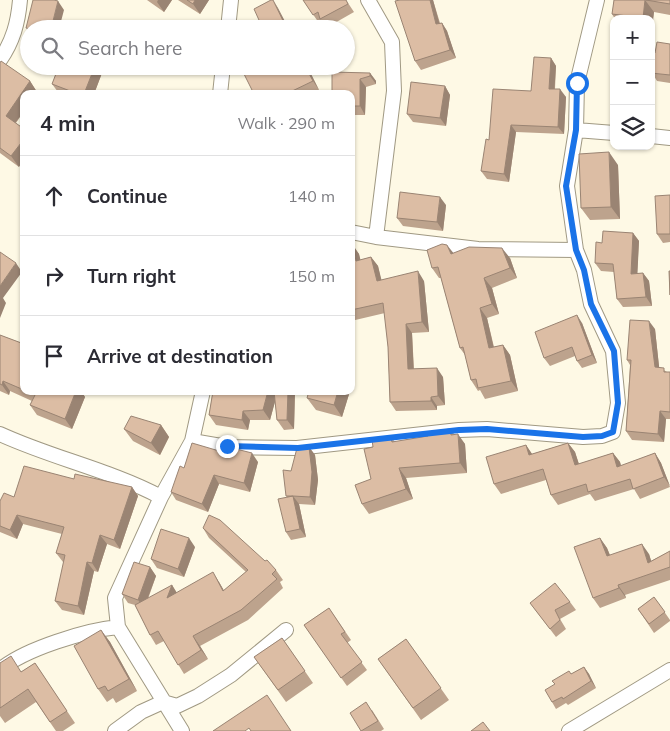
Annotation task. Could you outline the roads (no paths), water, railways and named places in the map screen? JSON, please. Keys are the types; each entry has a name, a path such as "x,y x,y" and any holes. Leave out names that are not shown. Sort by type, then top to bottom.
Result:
{"street":[{"path":"0,60 9,48 18,23 20,0"},
{"path":"229,20 231,0"},
{"path":"368,0 392,42 394,91 376,237"},
{"path":"192,440 227,446 298,448 459,430 487,429 583,437 602,436 613,432 618,403 614,351 591,304 584,270 576,250 566,186 576,130 577,83 597,0"},
{"path":"220,90 222,75"},
{"path":"576,130 610,133"},
{"path":"655,136 670,138"},
{"path":"355,233 478,249 576,250"},
{"path":"182,731 118,627 114,598 161,497 192,440 202,395"},
{"path":"0,434 30,448 138,485 161,497"},
{"path":"0,670 42,647 100,628 118,627"},
{"path":"115,731 141,712 163,702 177,706 198,696 231,675 286,630"},
{"path":"569,731 670,670"}]}
